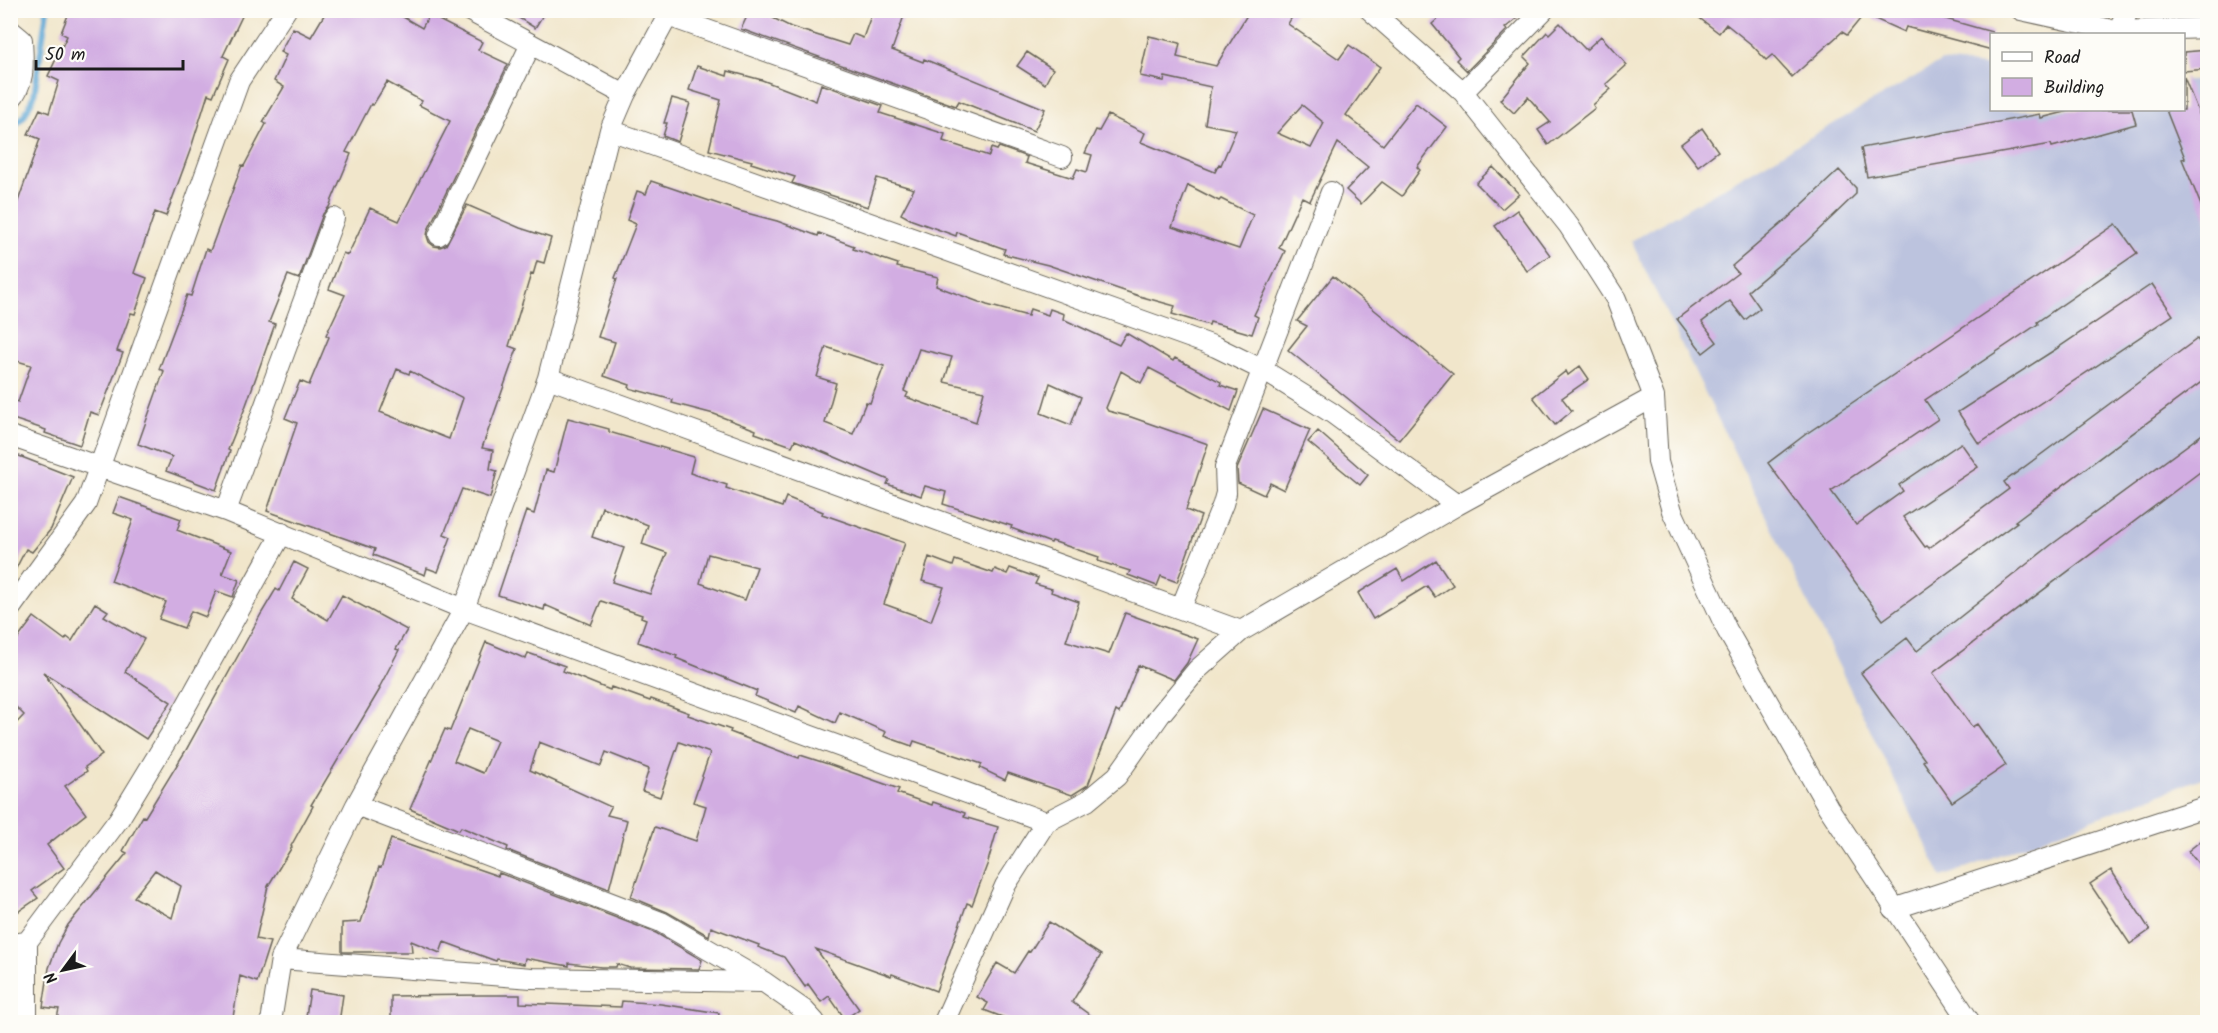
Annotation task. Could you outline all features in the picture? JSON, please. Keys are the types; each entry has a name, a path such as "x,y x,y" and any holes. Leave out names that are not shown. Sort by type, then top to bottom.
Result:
{"street":[{"path":"10,609 86,504 239,81 286,10"},
{"path":"468,10 625,95"},
{"path":"1370,10 1462,92 1569,226 1616,299 1654,397 1658,462 1672,511 1727,630 1828,807 1970,1023"},
{"path":"1462,92 1544,10"},
{"path":"2021,10 2117,31 2208,28"},
{"path":"2117,31 2129,10"},
{"path":"271,1023 281,959 356,805 464,609 548,378 610,130 625,95 670,13 1062,157"},
{"path":"10,30 22,40 23,60 19,90 10,100"},
{"path":"439,235 531,44"},
{"path":"610,130 1216,348 1263,370 1332,413 1457,505"},
{"path":"1182,608 1223,504 1226,493 1226,467 1331,192"},
{"path":"226,511 334,218"},
{"path":"548,378 1240,631"},
{"path":"944,1023 1005,886 1046,822 1087,801 1117,776 1160,715 1197,670 1240,631 1457,505 1654,397"},
{"path":"10,436 226,511 464,609 1046,822"},
{"path":"27,1023 19,943 120,819 170,735 282,533"},
{"path":"356,805 661,922 764,982 804,1010 815,1023"},
{"path":"1893,909 2208,806"},
{"path":"281,959 532,978 764,982"}],"shaded area":[{"path":"1942,61 1990,67 1990,111 2185,111 2185,81 2207,81 2207,776 1942,877 1631,241"}],"building":[{"path":"70,10 245,10 223,56 229,59 213,96 208,94 166,216 155,212 134,273 147,278 135,314 131,313 117,351 123,353 99,415 90,412 80,445 10,418 10,399 18,402 31,365 10,359 10,246 16,231 10,229 10,224 40,139 28,134 40,109 49,113 59,81 48,76 67,36 61,33"},
{"path":"327,10 391,10 422,28 429,15 482,42 478,50 508,64 428,230 429,242 434,246 446,245 467,205 520,228 551,238 544,263 537,261 533,275 531,274 509,346 517,349 482,448 493,450 490,469 497,471 490,498 462,489 444,534 451,537 438,572 427,568 425,575 373,555 375,549 267,511 297,423 285,418 300,381 309,385 329,337 326,335 345,295 329,289 343,253 348,255 370,208 399,221 450,121 419,105 422,101 387,82 373,105 371,104 346,152 351,154 329,207 323,214 299,279 288,275 269,322 275,324 228,450 230,451 216,490 166,471 172,457 138,444 164,371 159,369 187,295 191,296 206,249 210,251 242,165 244,166 266,124 263,122 284,87 274,81 286,55 280,52 293,28 311,37","holes":["397,369 409,374 410,371 463,398 449,439 380,412"]},
{"path":"506,10 546,10 535,28"},
{"path":"750,10 757,10 791,27 848,45 853,34 863,38 873,10 906,10 892,50 923,62 924,59 1045,109 1034,131 959,101 956,106 741,29"},
{"path":"1250,10 1296,10 1288,24 1339,59 1349,45 1380,67 1346,115 1383,145 1416,103 1447,127 1417,167 1420,170 1402,196 1382,182 1361,204 1346,190 1368,167 1338,143 1310,201 1302,197 1279,248 1285,251 1254,315 1258,317 1252,334 1172,314 1175,306 1048,265 1003,254 1005,249 957,232 956,236 912,220 901,214 914,189 877,178 868,207 792,183 795,177 751,163 752,161 709,150 721,100 689,90 697,66 727,76 728,71 762,80 816,101 821,84 883,106 880,113 945,134 943,141 989,156 991,148 997,150 999,147 1027,157 1025,163 1073,178 1077,169 1087,172 1092,155 1085,153 1096,130 1099,131 1108,115 1145,133 1141,142 1215,172 1219,164 1221,165 1236,130 1205,124 1211,87 1165,77 1164,81 1140,76 1149,36 1180,43 1177,57 1216,66","holes":["1302,105 1324,123 1311,148 1277,133","1188,185 1253,215 1239,249 1172,227"]},
{"path":"1448,10 1527,10 1505,28 1507,30 1467,71 1456,60 1459,57 1432,24"},
{"path":"1689,10 1914,10 1992,32 1990,33 1990,49 1906,27 1904,32 1865,13 1847,35 1842,32 1792,77 1772,55 1766,60 1726,24 1719,33"},
{"path":"1560,23 1586,50 1601,36 1627,65 1606,84 1611,89 1593,105 1595,108 1548,145 1538,130 1550,122 1528,97 1514,113 1500,100 1530,63 1524,57 1547,32 1549,34"},
{"path":"2208,50 2208,69 2185,71 2185,52"},
{"path":"1027,52 1053,69 1045,84 1017,66"},
{"path":"2185,79 2208,136 2207,220 2182,159 2185,158 2166,111 2185,111"},
{"path":"672,98 690,103 678,142 663,136 667,123 664,123"},
{"path":"2069,111 2132,111 2136,124 2052,147 2051,144 1867,177 1861,148 2040,114 2041,118"},
{"path":"1702,128 1718,151 1698,166 1681,144"},
{"path":"1493,167 1519,194 1502,209 1476,183"},
{"path":"1839,170 1856,188 1856,194 1806,242 1748,291 1760,308 1745,320 1730,301 1702,322 1717,342 1703,353 1677,319 1738,273 1732,266"},
{"path":"651,181 818,236 819,233 854,246 853,249 898,264 897,267 938,277 936,286 987,305 1028,316 1030,309 1048,315 1050,309 1064,314 1063,319 1119,345 1126,333 1173,361 1175,358 1221,382 1220,385 1238,391 1231,411 1149,368 1141,383 1121,371 1106,408 1108,411 1208,444 1186,510 1201,516 1177,582 1161,576 1157,586 1128,575 1130,571 1098,561 1099,557 1052,541 1051,543 1011,528 1012,526 943,504 946,492 925,486 921,496 887,484 889,480 795,440 792,446 755,433 756,430 714,414 672,403 673,400 629,388 630,385 604,376 615,342 598,337 617,279 615,278 636,224 627,220 637,191 646,194","holes":["826,347 884,366 870,403 866,402 853,434 825,423 836,383 817,377","919,349 952,357 944,382 984,391 976,422 906,397 908,393 904,391","1050,383 1081,397 1071,425 1041,413"]},
{"path":"1517,210 1550,255 1527,271 1495,226"},
{"path":"2116,224 2137,253 2037,322 2038,324 1925,400 1938,419 1831,491 1856,525 1903,491 1899,485 1961,443 1978,467 1903,517 1925,547 1929,548 2009,489 2004,482 2197,339 2208,353 2208,377 1883,620 1768,463 1806,434"},
{"path":"1333,276 1453,374 1399,440 1288,350 1307,326 1297,321"},
{"path":"2152,284 2173,315 1979,444 1958,412"},
{"path":"1580,366 1589,379 1562,398 1572,411 1555,425 1533,397 1566,371 1568,375"},
{"path":"1263,409 1310,430 1284,490 1270,483 1264,495 1238,483 1237,469"},
{"path":"568,418 694,457 690,473 727,485 726,488 782,507 786,497 823,512 822,514 905,543 884,604 931,621 944,587 922,581 929,557 953,566 955,560 993,573 995,569 1007,574 1010,568 1038,578 1035,584 1052,589 1051,592 1079,602 1066,641 1109,654 1125,613 1198,639 1187,663 1174,680 1138,665 1119,713 1116,711 1088,785 1072,795 1008,773 1005,780 980,768 982,764 914,741 912,746 884,736 886,732 840,712 835,723 799,706 796,713 755,696 757,691 676,658 677,656 638,642 646,619 641,617 642,615 601,601 591,625 545,605 544,610 498,595 526,511 534,514 546,470 554,472","holes":["602,507 648,525 642,544 667,553 650,594 612,582 624,548 592,537","708,554 757,567 745,600 700,583"]},
{"path":"2208,430 2208,466 1933,673 1972,727 1977,724 2006,765 1952,802 1923,761 1925,760 1861,673 1907,638 1917,651 2051,545"},
{"path":"1318,431 1368,475 1360,485 1308,442"},
{"path":"14,454 73,477 51,529 32,552 26,549 10,580 10,463"},
{"path":"119,497 181,519 177,530 231,551 222,574 239,580 233,597 216,591 206,617 191,611 184,628 159,619 166,602 111,581 133,520 113,513"},
{"path":"1436,560 1453,585 1435,597 1427,586 1373,619 1358,593 1397,569 1404,581"},
{"path":"294,562 308,569 292,599 328,620 342,595 407,630 396,649 399,650 380,689 311,805 313,806 292,847 268,886 256,939 270,942 257,982 240,976 232,1023 56,1023 59,1009 43,1007 49,968 58,943 68,925 127,853 123,851 143,816 145,817 186,750 276,589 279,591","holes":["155,870 181,886 172,918 134,897"]},
{"path":"95,603 108,611 104,616 144,639 125,672 171,702 146,739 43,672 102,755 85,767 87,771 65,786 86,814 47,845 64,868 32,891 38,898 10,917 10,730 24,715 10,701 10,649 34,617 65,640 67,637 72,641"},
{"path":"486,642 526,659 528,653 565,666 563,671 610,690 611,687 650,701 651,699 785,753 828,764 899,789 897,793 932,805 933,802 965,813 964,817 998,827 972,905 967,903 936,991 816,949 859,1009 845,1019 829,996 821,1002 808,984 805,987 784,957 711,927 709,936 667,912 631,897 655,827 696,841 706,806 693,802 710,753 679,742 660,797 642,791 649,769 606,752 601,766 539,742 530,770 611,807 607,815 627,820 609,889 507,850 508,847 461,827 459,830 410,809 445,729 450,731","holes":["468,729 497,741 483,773 454,761"]},
{"path":"2208,835 2208,875 2188,851"},
{"path":"391,839 498,876 499,873 656,933 702,960 699,969 630,968 617,964 616,967 601,967 569,963 569,966 525,958 524,964 497,959 496,961 444,942 440,953 411,941 412,952 342,952 342,923 361,922"},
{"path":"2111,870 2150,930 2130,944 2090,884"},
{"path":"1049,922 1101,955 1072,1002 1101,1023 1018,1023 984,1010 988,1003 977,997 997,963 1014,973"},
{"path":"310,990 343,995 339,1023 305,1023"},
{"path":"520,995 520,1003 621,1007 622,1001 661,1004 719,1013 718,1023 391,1023 391,996"}],"waterway":[{"path":"10,130 24,116 34,96 47,10"}]}
